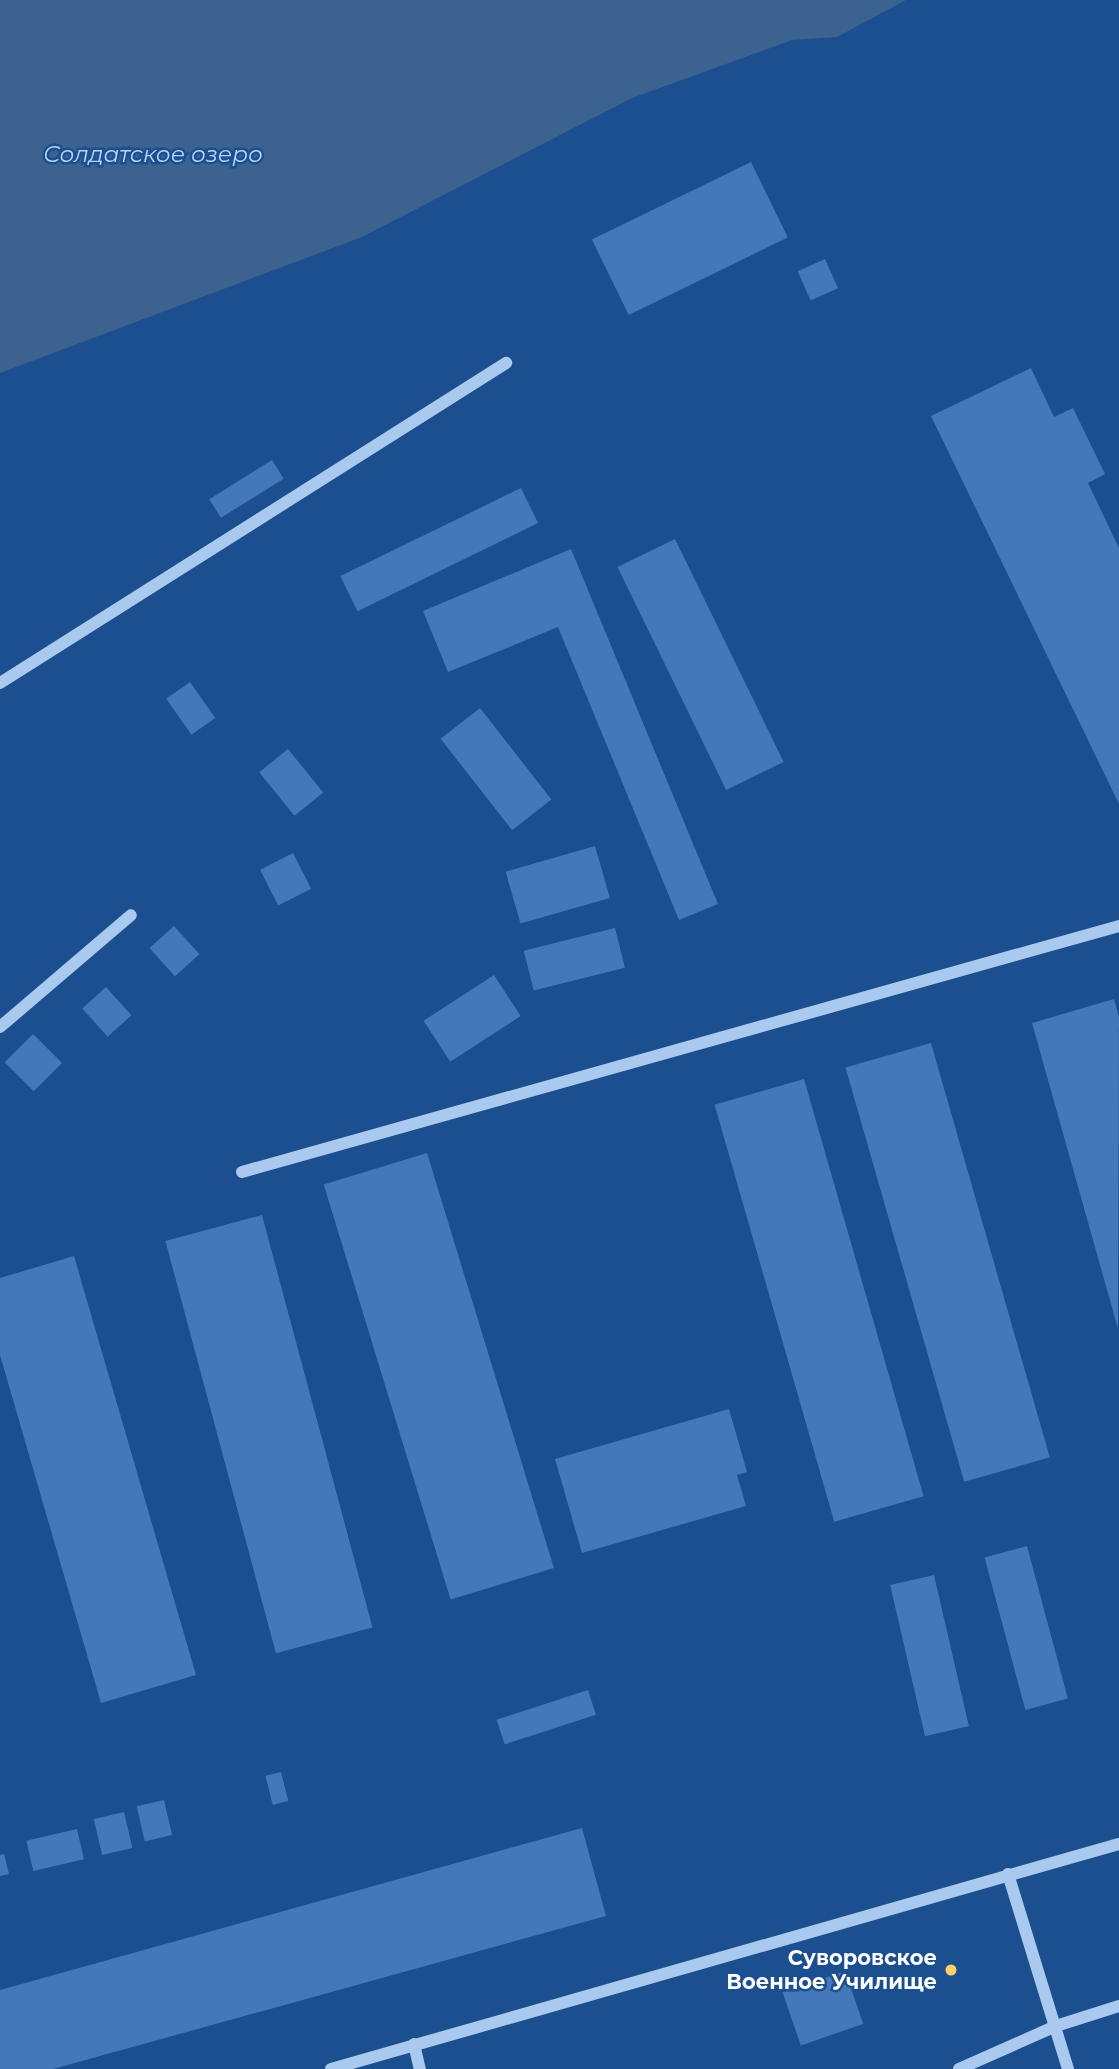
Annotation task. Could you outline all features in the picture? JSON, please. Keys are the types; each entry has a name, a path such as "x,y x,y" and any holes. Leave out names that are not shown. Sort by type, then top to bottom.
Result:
{"street":[{"path":"0,683 506,363"},
{"path":"0,1027 131,915"},
{"path":"242,1172 1119,926"},
{"path":"331,2069 1119,1844"},
{"path":"1007,1874 1068,2069"},
{"path":"959,2069 1056,2026 1119,2006"},
{"path":"414,2044 420,2069"}],"water":[{"name":"Солдатское озеро","path":"0,0 906,0 837,37 792,40 632,98 362,237 0,373"}],"building":[{"path":"751,162 788,237 629,315 592,240"},
{"path":"825,259 838,288 811,300 798,271"},
{"path":"1031,368 1054,417 1073,408 1105,474 1088,483 1119,548 1119,804 931,416"},
{"path":"272,460 284,479 221,518 209,499"},
{"path":"521,488 538,523 357,611 340,576"},
{"path":"675,539 784,762 726,790 617,567"},
{"path":"571,549 718,904 679,920 558,627 448,672 423,611"},
{"path":"190,682 215,718 191,735 166,699"},
{"path":"480,708 551,799 512,830 441,739"},
{"path":"288,749 323,793 294,816 259,772"},
{"path":"595,846 610,898 520,924 506,872"},
{"path":"293,853 311,889 278,905 260,870"},
{"path":"174,926 199,954 175,976 149,948"},
{"path":"615,928 625,968 534,991 524,951"},
{"path":"494,975 521,1016 450,1062 424,1021"},
{"path":"106,987 131,1015 108,1037 82,1008"},
{"path":"1114,999 1119,1017 1118,1329 1032,1023"},
{"path":"33,1034 62,1063 34,1091 5,1062"},
{"path":"931,1043 1050,1457 964,1482 845,1068"},
{"path":"804,1079 924,1496 834,1522 715,1105"},
{"path":"427,1153 554,1568 451,1600 324,1185"},
{"path":"262,1215 373,1627 276,1653 165,1241"},
{"path":"74,1256 196,1675 101,1703 0,1355 0,1278"},
{"path":"729,1409 747,1472 737,1475 746,1506 582,1553 555,1459"},
{"path":"1027,1546 1068,1699 1025,1710 984,1557"},
{"path":"934,1575 969,1726 925,1736 890,1585"},
{"path":"588,1690 596,1715 505,1744 497,1720"},
{"path":"281,1772 288,1801 273,1805 265,1776"},
{"path":"164,1800 172,1835 145,1841 137,1806"},
{"path":"124,1812 132,1848 102,1855 94,1819"},
{"path":"582,1828 606,1916 53,2069 0,2069 0,1990"},
{"path":"77,1829 84,1859 33,1871 26,1841"},
{"path":"4,1854 9,1874 0,1876 0,1855"},
{"path":"845,1971 863,2024 801,2045 783,1992"}],"place":[{"name":"Суворовское Военное Училище","path":"951,1970"}]}
